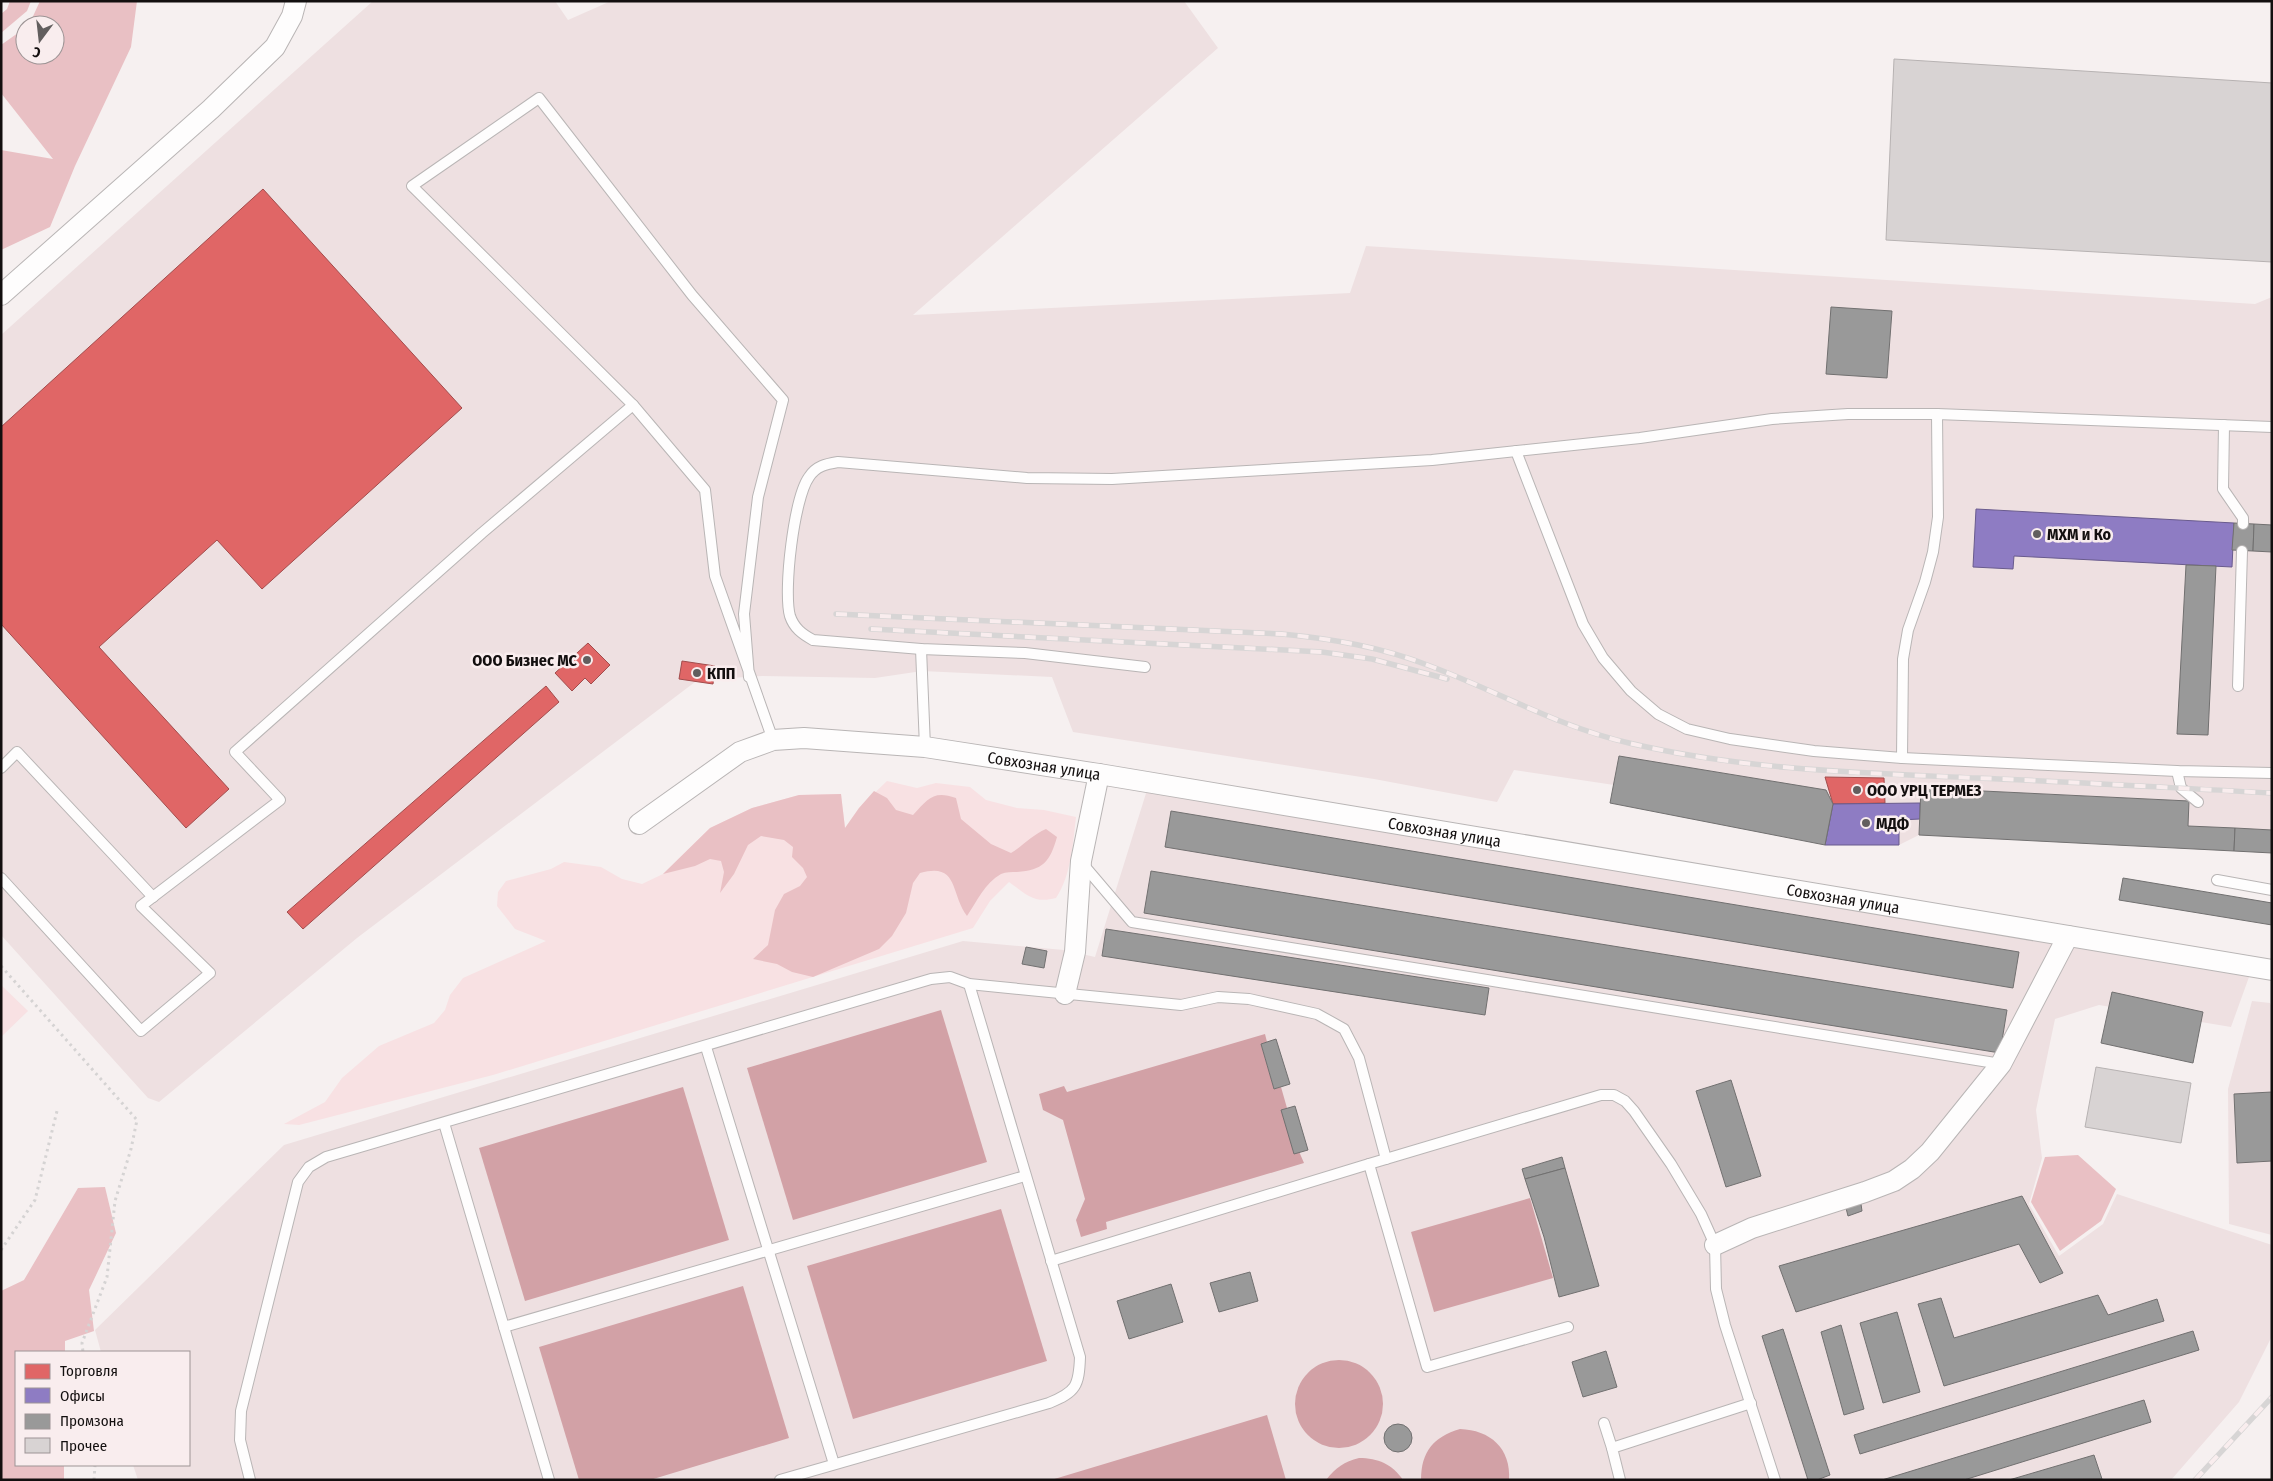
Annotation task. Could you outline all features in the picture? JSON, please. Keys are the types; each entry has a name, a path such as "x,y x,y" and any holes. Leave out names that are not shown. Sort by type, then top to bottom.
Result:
{"street":[{"path":"1,295 211,109 275,47 292,16 296,1"},
{"name":"Совхозная улица","path":"639,824 740,752 773,740 804,738 925,747 1099,774 2272,970"},
{"path":"1065,994 1074,952 1081,861 1099,774"},
{"path":"1715,1245 1752,1228 1894,1181 1912,1169 1930,1152 2001,1064 2068,936"}],"lane":[{"path":"749,677 744,614 758,497 783,400 692,295 539,98 412,186 633,405 705,490 715,576 749,677 773,740"},
{"path":"1,878 141,1031 210,973 140,906 280,800 235,752 482,533 633,405"},
{"path":"1145,667 1025,653 921,649 813,640 799,632 791,617 788,603 788,587 797,512 809,476 820,465 838,462 1027,478 1112,479 1432,460 1640,438 1772,419 1848,414 1938,414 2272,427"},
{"path":"1902,758 1903,659 1914,609 1929,567 1938,517 1938,414"},
{"path":"2224,425 2222,489 2243,518 2243,524"},
{"path":"1516,451 1583,624 1603,658 1631,691 1658,714 1687,729 1730,739 1814,751 1902,758 2177,770 2272,772"},
{"path":"2238,686 2242,551"},
{"path":"921,649 925,747"},
{"path":"1,768 17,752 153,897"},
{"path":"2177,770 2181,788 2198,802"},
{"path":"1081,861 1132,922 2001,1064"},
{"path":"2217,880 2272,890"},
{"path":"250,1480 240,1440 240,1411 298,1182 309,1167 326,1157 931,979 950,977 969,984 1181,1005 1218,997 1249,998 1317,1014 1344,1029 1359,1058 1386,1159"},
{"path":"780,1480 1049,1403 1068,1395 1080,1378 1080,1357 969,984"},
{"path":"706,1046 834,1464"},
{"path":"1051,1262 1587,1099 1601,1095 1614,1095 1625,1101 1634,1111 1671,1164 1701,1214 1715,1245 1716,1289 1775,1480"},
{"path":"444,1123 549,1480"},
{"path":"1369,1164 1427,1367 1568,1326"},
{"path":"504,1327 1025,1176"},
{"path":"1612,1448 1751,1403"},
{"path":"1604,1423 1620,1480"}],"path":[{"path":"1,966 137,1120 131,1149 115,1201 107,1277 82,1343 83,1351"},
{"path":"1,1250 35,1200 57,1111"},
{"path":"94,1480 95,1466"}],"shaded area":[{"path":"10,1 31,1 27,11 22,15 15,15 15,21 1,33 1,14 7,9"},
{"path":"40,1 137,1 131,47 75,166 50,227 1,250 1,150 53,159 1,93 1,45 15,35 15,65 65,65 65,15 34,15"},
{"path":"373,1 555,1 568,20 611,1 1184,1 1218,48 913,315 1350,293 1366,246 2255,304 2272,297 2272,853 1919,835 1899,845 1614,785 1514,770 1497,802 1374,779 1073,732 1052,677 922,671 875,678 762,676 714,679 713,684 695,682 357,938 159,1102 148,1098 1,935 1,335"},
{"path":"887,781 917,788 936,783 970,787 986,800 1017,808 1044,810 1076,817 1068,870 1056,898 1048,900 1036,899 1009,882 990,901 973,928 493,1075 299,1125 284,1124 325,1102 342,1078 379,1046 434,1023 445,1010 450,995 463,978 546,941 515,929 497,906 498,892 506,881 551,869 564,862 601,867 622,879 642,884 663,874 710,828 752,808 799,795 841,794 845,828 859,808"},
{"path":"1147,790 2249,977 2231,1027 2099,1005 2055,1019 2036,1110 2042,1158 2029,1204 2059,1256 2103,1224 2117,1194 2272,1245 2272,1336 2239,1402 2171,1480 138,1480 133,1466 190,1466 190,1351 101,1351 95,1330 284,1145 963,941 1064,950 1095,957"},
{"path":"874,791 887,798 896,810 913,815 927,800 936,796 942,795 956,798 961,819 991,844 1011,853 1036,834 1046,829 1057,837 1048,859 1044,863 1033,869 1005,873 995,878 990,882 967,916 948,876 941,872 933,871 920,873 913,883 906,913 892,936 879,949 813,977 792,972 777,964 753,959 768,945 775,910 784,894 800,886 807,877 803,868 792,857 793,847 784,840 761,836 748,845 734,874 720,893 724,872 721,861 710,859 695,866 663,874 710,828 752,808 799,795 841,794 845,828"},
{"path":"1,985 28,1011 1,1037"},
{"path":"2252,1001 2270,1003 2272,1008 2272,1235 2229,1224 2228,1089"},
{"path":"941,1010 987,1162 793,1220 747,1068"},
{"path":"1265,1034 1267,1042 1261,1044 1274,1089 1281,1087 1287,1108 1281,1110 1304,1163 1106,1222 1107,1229 1081,1237 1076,1220 1085,1199 1063,1120 1043,1110 1039,1094 1064,1086 1067,1092"},
{"path":"683,1087 729,1240 525,1301 479,1148"},
{"path":"2078,1155 2116,1189 2101,1221 2060,1251 2031,1202 2045,1157"},
{"path":"105,1187 116,1233 89,1290 94,1331 65,1341 65,1351 15,1351 15,1466 64,1466 64,1480 1,1480 1,1291 24,1280 78,1188"},
{"path":"1530,1198 1553,1278 1434,1312 1411,1232"},
{"path":"1001,1209 1047,1361 853,1419 807,1266"},
{"path":"743,1286 789,1438 650,1480 579,1480 539,1347"},
{"path":"1339,1360 1356,1363 1370,1373 1380,1387 1383,1404 1380,1421 1370,1435 1356,1445 1339,1448 1322,1445 1308,1435 1298,1421 1295,1404 1298,1387 1308,1373 1322,1363"},
{"path":"1267,1415 1286,1480 1051,1480"},
{"path":"1460,1429 1481,1433 1496,1443 1506,1459 1509,1469 1509,1480 1421,1480 1423,1461 1430,1447 1443,1436"},
{"path":"1359,1458 1372,1459 1384,1463 1399,1474 1403,1480 1326,1480 1341,1466"}],"building: Торговля":[{"path":"263,189 462,408 262,589 217,540 99,647 229,789 186,828 1,624 1,427"},
{"path":"588,643 610,665 591,684 585,678 572,691 555,673"},
{"name":"КПП","path":"682,661 715,666 713,684 679,679"},
{"path":"546,686 559,702 303,929 287,912"},
{"name":"ООО УРЦ ТЕРМЕЗ","path":"1825,777 1884,778 1885,803 1833,804"}],"building: Офисы":[{"path":"1976,509 2234,523 2232,567 2014,556 2013,569 1973,567"},
{"path":"1920,803 1920,819 1899,820 1899,845 1825,845 1833,804"}],"building: Промзона":[{"path":"1831,307 1892,311 1887,378 1826,374"},
{"path":"2234,523 2254,524 2253,551 2232,550"},
{"path":"2254,524 2272,525 2272,552 2253,551"},
{"path":"2186,565 2216,566 2208,735 2177,734"},
{"path":"1619,756 1826,790 1833,804 1825,845 1610,803"},
{"path":"1921,788 2189,801 2188,826 2235,828 2234,851 1919,835"},
{"path":"1171,811 2019,952 2013,988 1165,847"},
{"path":"2235,828 2272,830 2272,853 2234,851"},
{"path":"1151,871 2007,1010 2000,1053 1144,913"},
{"path":"2123,878 2272,903 2272,925 2119,900"},
{"path":"1106,929 1489,988 1485,1015 1102,956"},
{"path":"1026,947 1047,951 1044,968 1022,964"},
{"path":"2112,992 2203,1012 2193,1063 2101,1043"},
{"path":"1276,1039 1290,1084 1274,1089 1261,1044"},
{"path":"1731,1080 1761,1176 1726,1187 1696,1091"},
{"path":"2272,1092 2272,1161 2237,1163 2234,1094"},
{"path":"1295,1106 1308,1150 1294,1154 1281,1110"},
{"path":"1562,1157 1565,1168 1525,1179 1522,1169"},
{"path":"1565,1168 1599,1286 1559,1297 1544,1237 1525,1179"},
{"path":"2022,1196 2063,1273 2040,1283 2019,1244 1796,1312 1779,1266"},
{"path":"1861,1204 1862,1211 1848,1216 1846,1208"},
{"path":"1250,1272 1258,1301 1219,1312 1210,1283"},
{"path":"1171,1284 1183,1322 1129,1339 1117,1301"},
{"path":"2098,1295 2108,1315 2157,1299 2164,1321 1944,1386 1918,1304 1941,1298 1954,1338"},
{"path":"1897,1312 1920,1392 1883,1403 1860,1323"},
{"path":"1841,1325 1864,1409 1844,1415 1821,1332"},
{"path":"1783,1329 1830,1475 1817,1480 1808,1480 1762,1336"},
{"path":"2193,1331 2199,1350 1860,1454 1854,1435"},
{"path":"1606,1351 1617,1387 1583,1397 1572,1362"},
{"path":"2144,1400 2151,1422 1964,1480 1882,1480"},
{"path":"1398,1424 1408,1428 1412,1438 1408,1448 1398,1452 1388,1448 1384,1438 1388,1428"},
{"path":"2094,1455 2102,1479 2009,1480"}],"building: Прочее":[{"path":"1894,59 2272,83 2272,262 1886,240"},
{"path":"2096,1067 2191,1083 2181,1143 2085,1127"}],"railway":[{"path":"836,614 1282,634 1339,641 1412,659 1553,718 1603,736 1672,752 1758,765 1846,772 2272,793"},
{"path":"871,629 1322,652 1372,659 1447,679"},
{"path":"2195,1480 2272,1397"}],"place":[{"name":"МХМ и Ко","path":"2037,534"},
{"name":"ООО Бизнес МС","path":"587,660"},
{"name":"КПП","path":"697,673"},
{"name":"ООО УРЦ ТЕРМЕЗ","path":"1857,790"},
{"name":"МДФ","path":"1866,823"}]}
